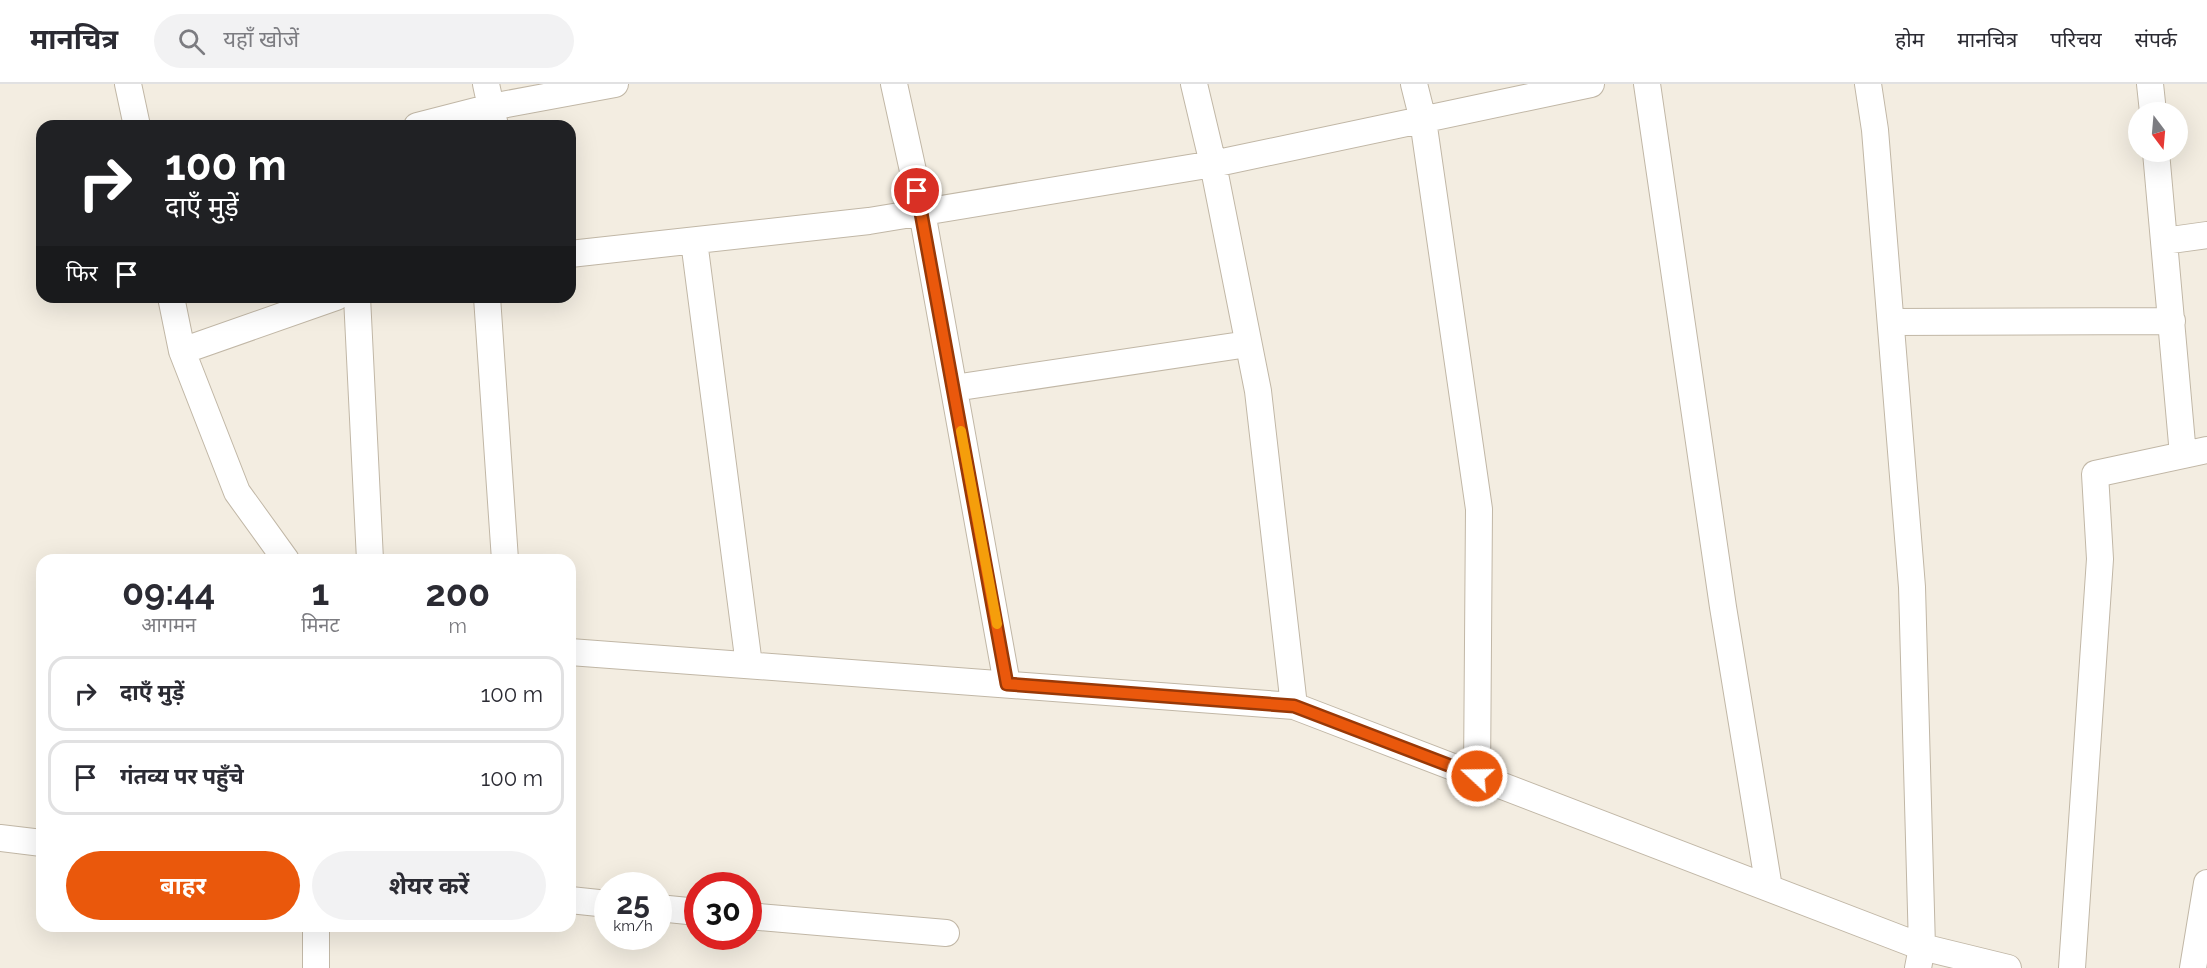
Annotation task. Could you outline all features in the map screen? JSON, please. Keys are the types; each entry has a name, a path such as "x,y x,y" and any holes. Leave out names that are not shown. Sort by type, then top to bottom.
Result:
{"street":[{"path":"128,84 136,120"},
{"path":"439,120 491,106 615,84"},
{"path":"894,84 922,212 1007,684"},
{"path":"1194,84 1213,164 1258,391 1294,706"},
{"path":"1414,84 1423,120 1479,509 1477,776"},
{"path":"576,253 869,221 1213,164 1591,84"},
{"path":"1647,84 1723,607 1769,888"},
{"path":"1868,84 1875,130 1912,587 1920,957"},
{"path":"2150,84 2152,102"},
{"path":"2072,968 2100,559 2095,474 2195,453 2172,321 2157,162"},
{"path":"2164,241 2207,235"},
{"path":"694,241 749,665"},
{"path":"172,303 182,351 237,492 282,554"},
{"path":"182,351 319,303"},
{"path":"357,303 370,554"},
{"path":"487,303 505,554"},
{"path":"1891,322 2172,321"},
{"path":"954,388 1248,344"},
{"path":"576,652 1294,706 1769,888 1920,957 2008,968"},
{"path":"0,838 36,842"},
{"path":"2193,968 2207,883"},
{"path":"576,901 594,903"},
{"path":"762,917 946,933"},
{"path":"316,932 316,968"}],"slow traffic":[{"path":"961,431 997,624"}],"route":[{"path":"917,191 1007,684 1294,706 1477,776"}]}
